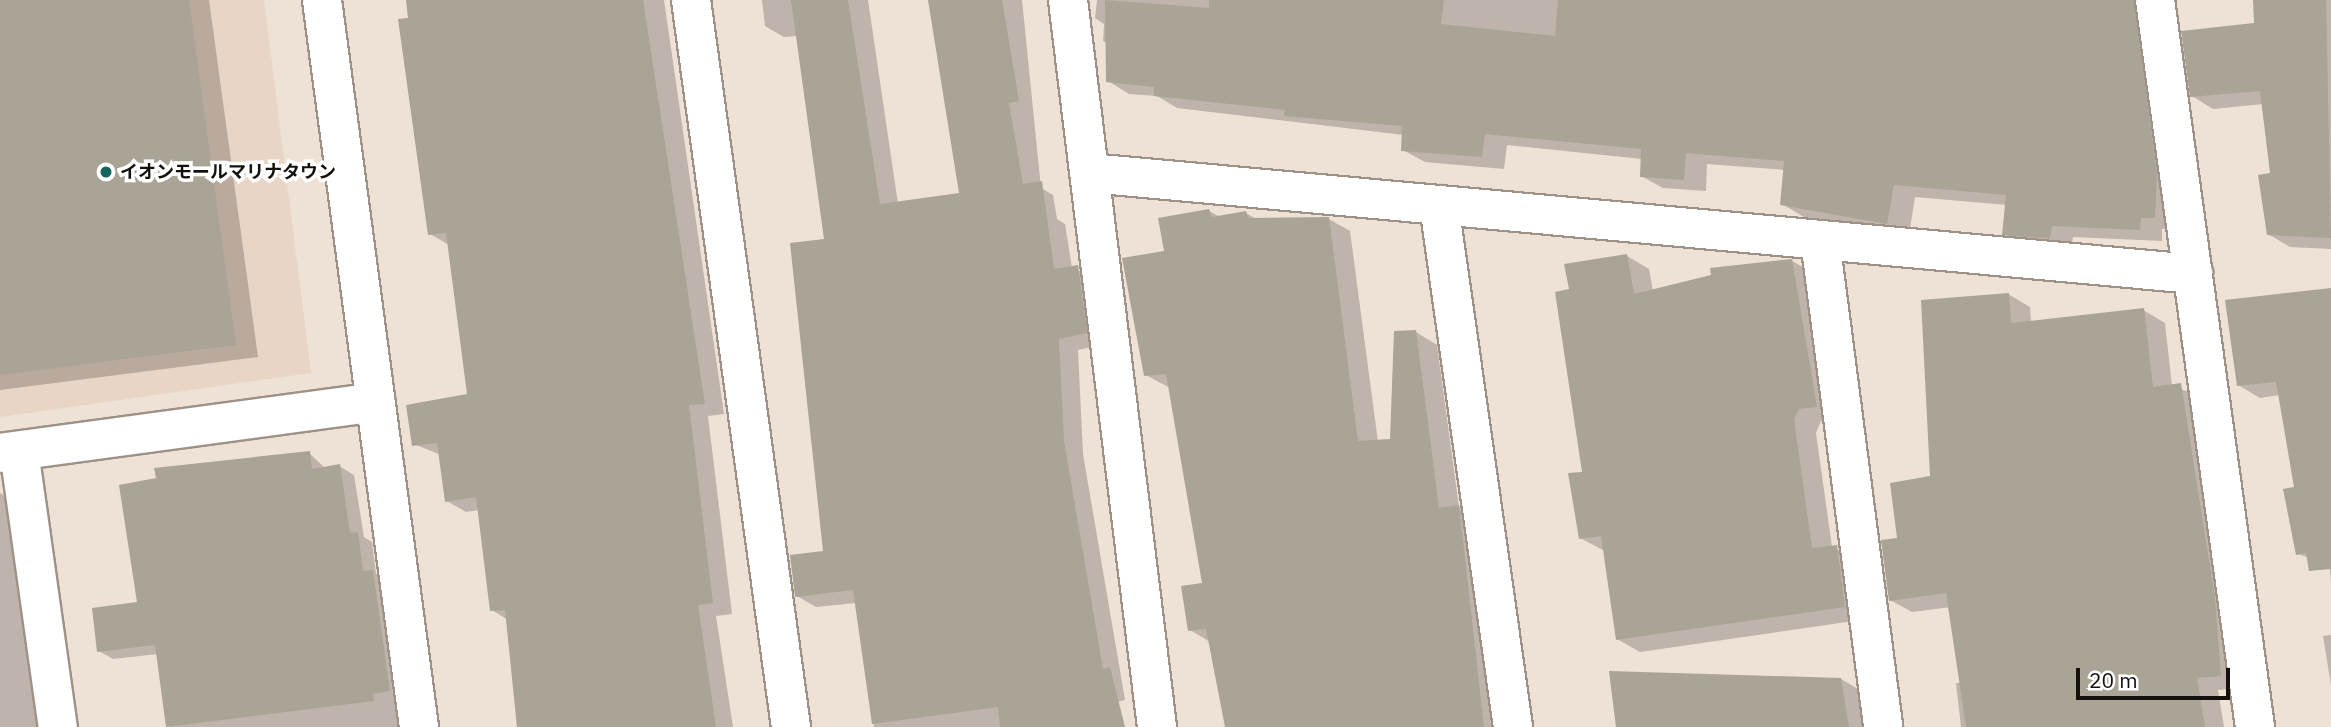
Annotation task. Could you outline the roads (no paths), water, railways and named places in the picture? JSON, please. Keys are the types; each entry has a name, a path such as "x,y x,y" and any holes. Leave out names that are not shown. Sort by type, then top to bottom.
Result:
{"street":[{"path":"322,0 419,727"},
{"path":"691,0 791,727"},
{"path":"1068,0 1157,727"},
{"path":"2155,0 2255,727"},
{"path":"1090,173 2193,274"},
{"path":"1439,205 1513,727"},
{"path":"1820,240 1883,727"},
{"path":"58,727 9,452 376,402"}],"place":[{"name":"イオンモールマリナタウン","path":"106,172"}]}
